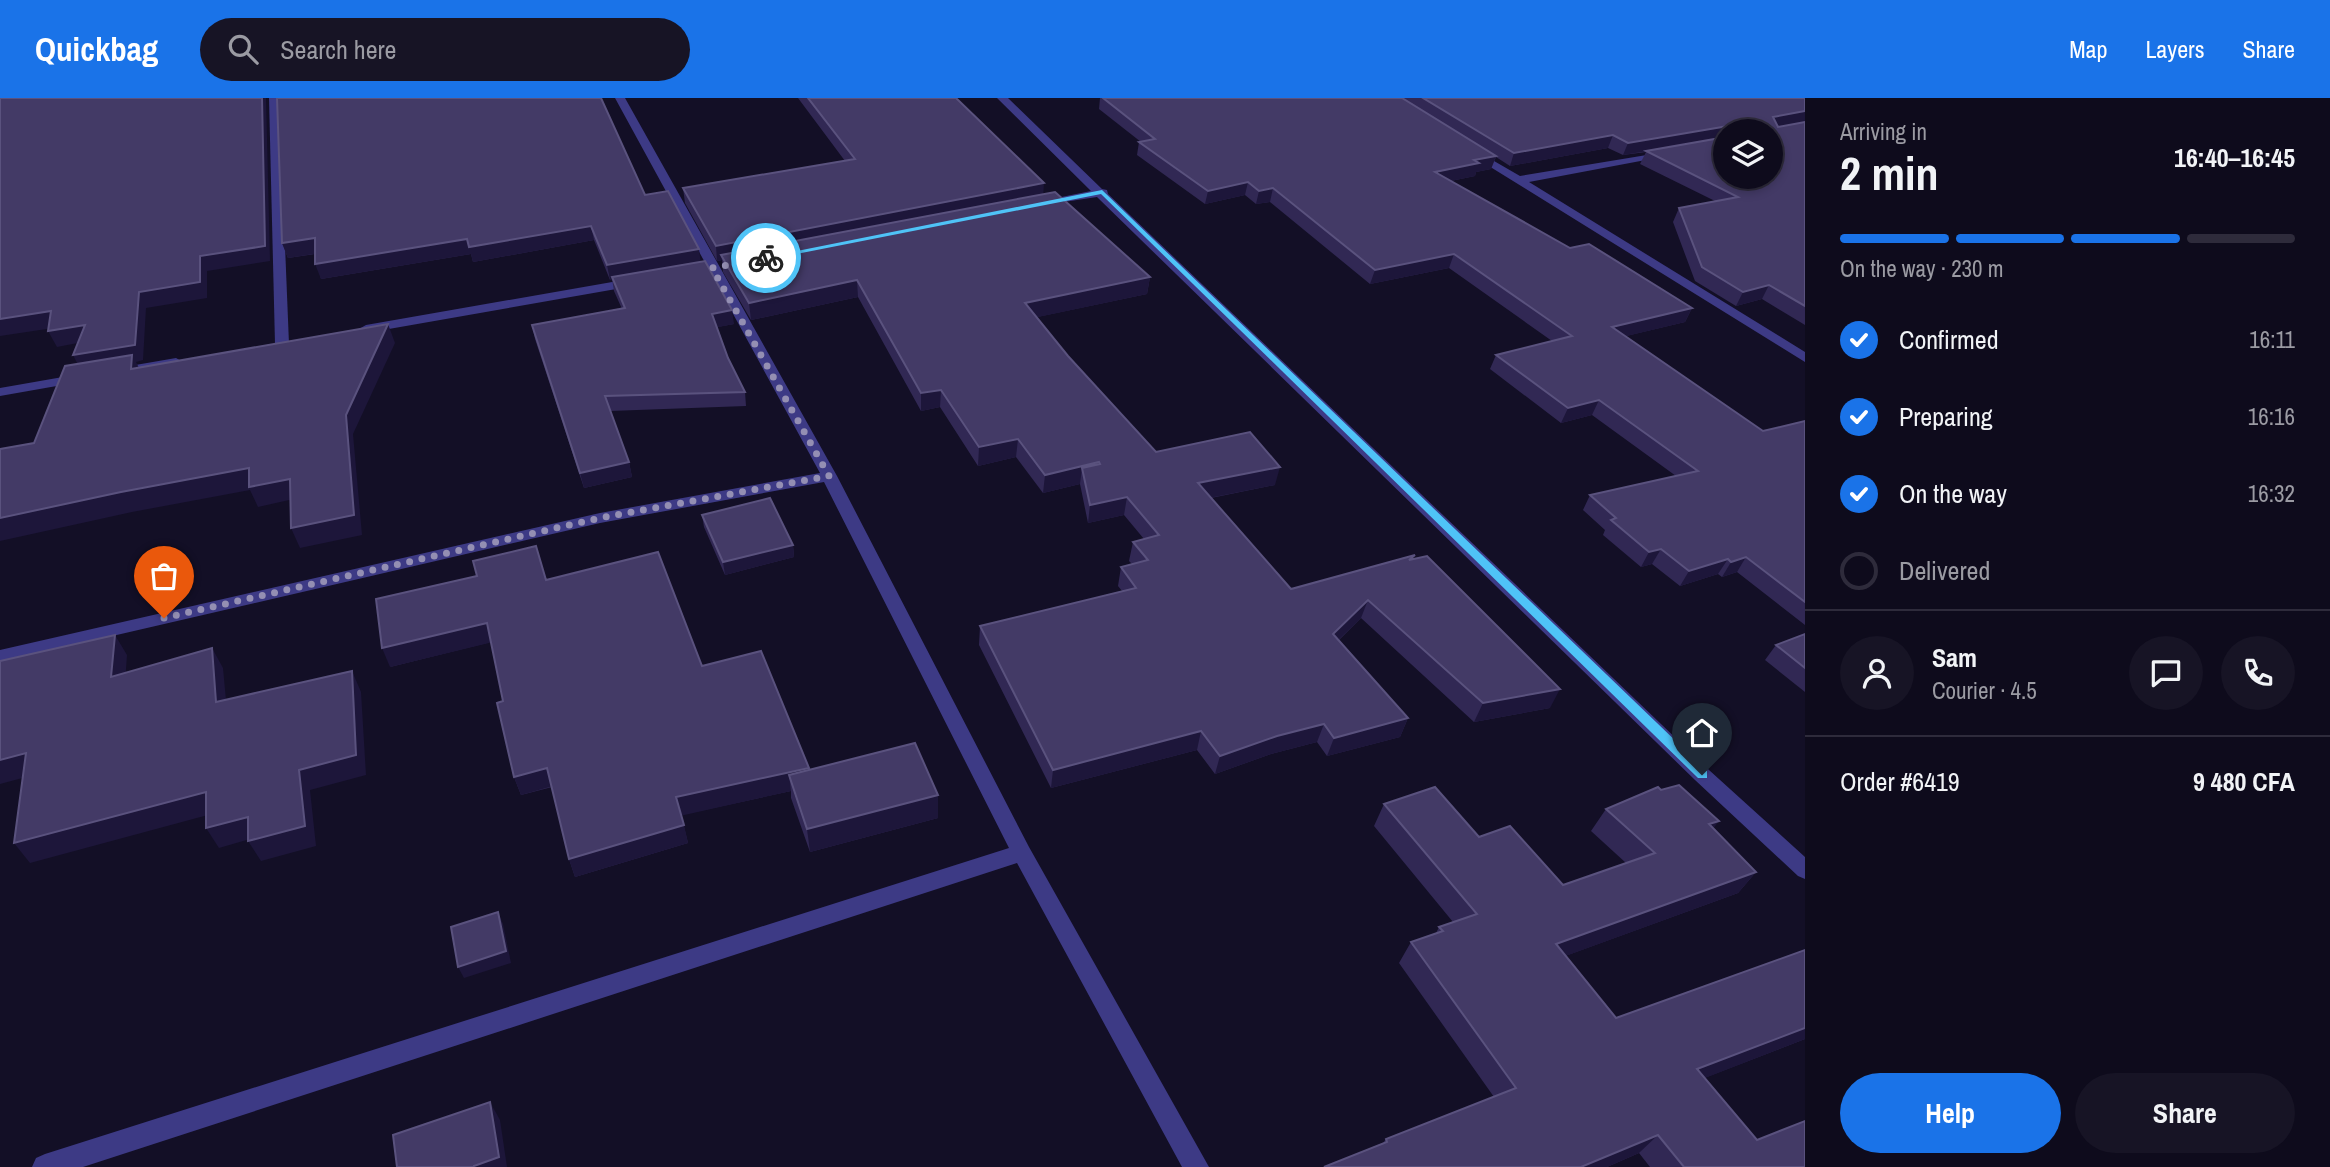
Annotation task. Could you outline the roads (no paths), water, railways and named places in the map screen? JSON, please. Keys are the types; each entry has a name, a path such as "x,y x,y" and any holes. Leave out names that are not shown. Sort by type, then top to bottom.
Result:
{"street":[{"path":"274,98 282,343"},
{"path":"620,98 829,476 1022,853 1196,1167"},
{"path":"1007,98 1702,775 1805,870"},
{"path":"1464,146 1805,358"},
{"path":"1519,180 1674,152"},
{"path":"1022,208 1102,192"},
{"path":"350,331 647,279"},
{"path":"0,392 188,360"},
{"path":"0,656 600,518 829,476"},
{"path":"46,1167 1022,853"}]}
